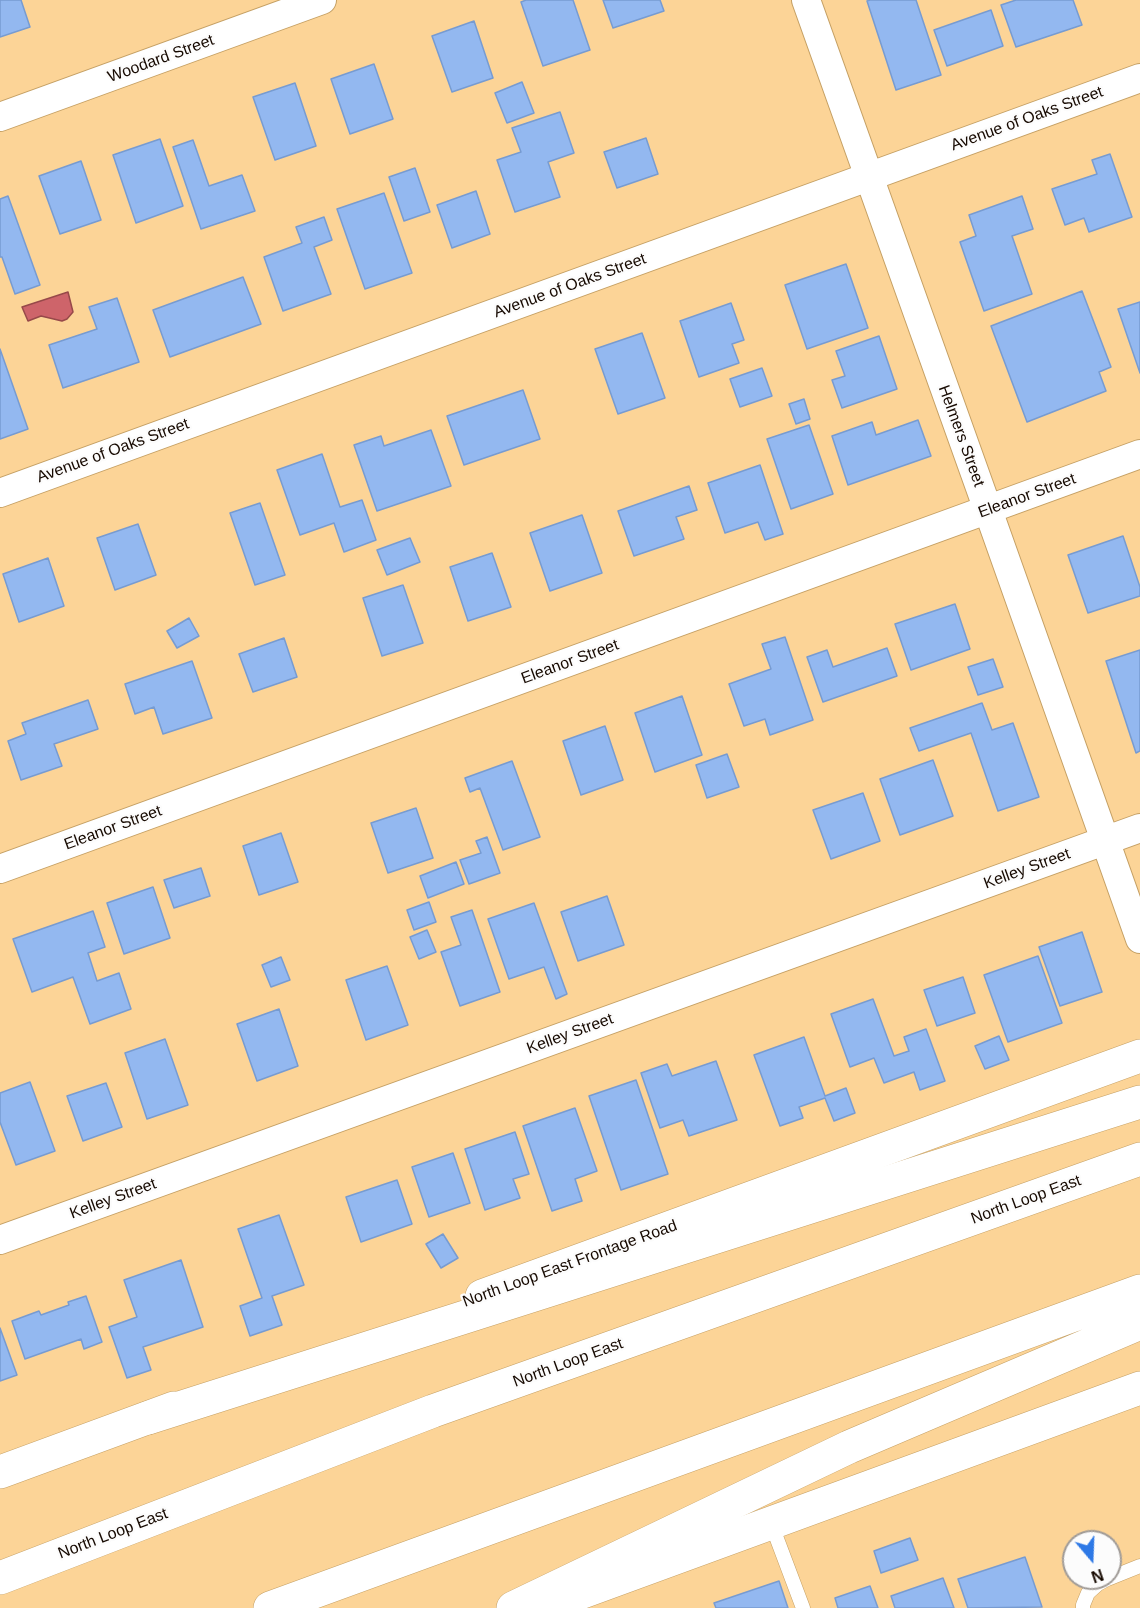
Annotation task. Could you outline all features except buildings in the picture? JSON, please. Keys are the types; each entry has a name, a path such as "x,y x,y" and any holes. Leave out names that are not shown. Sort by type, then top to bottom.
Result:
{"main road":[{"name":"North Loop East Frontage Road","path":"0,1472 1140,1056"},
{"path":"148,1418 1140,1102"},
{"name":"North Loop East","path":"0,1578 433,1411 1140,1159"},
{"path":"270,1608 1140,1291"},
{"path":"513,1608 849,1447 1140,1323"},
{"path":"539,1608 1140,1388"}],"street":[{"name":"Woodard Street","path":"0,117 322,0"},
{"name":"Helmers Street","path":"806,0 1140,939"},
{"name":"Avenue of Oaks Street","path":"0,493 1140,78"},
{"name":"Eleanor Street","path":"0,869 1140,454"},
{"name":"Kelley Street","path":"0,1240 1140,828"}],"lane":[{"path":"771,1523 803,1608"},
{"path":"1122,1573 1140,1566"},
{"path":"1083,1608 1091,1590"}],"shaded area":[{"path":"68,292 73,312 67,319 62,321 41,316 28,321 22,307"}]}
